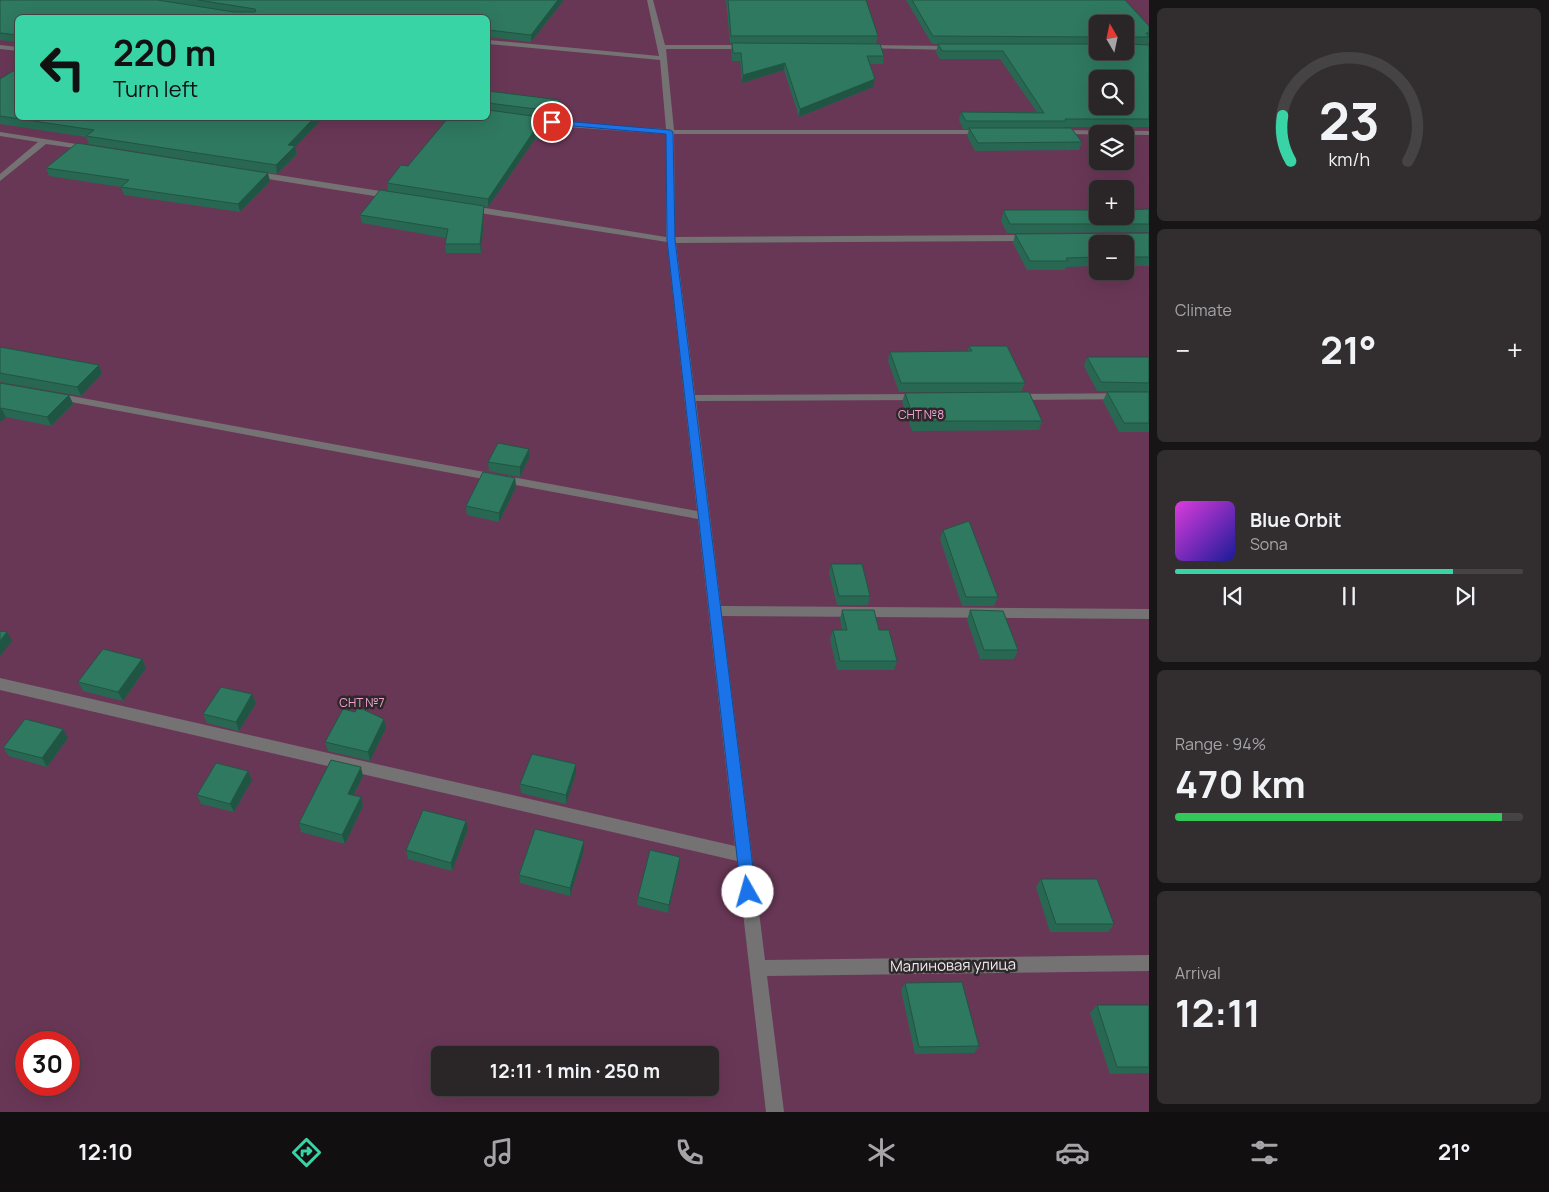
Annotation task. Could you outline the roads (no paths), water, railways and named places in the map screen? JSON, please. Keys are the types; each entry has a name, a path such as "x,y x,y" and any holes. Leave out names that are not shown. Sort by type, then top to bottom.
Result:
{"street":[{"path":"648,0 662,52 670,132 671,240 775,1112"},
{"path":"490,42 662,52 751,47"},
{"path":"0,47 15,49"},
{"path":"860,48 959,48"},
{"path":"523,119 568,125 670,132 989,132"},
{"path":"1049,132 1149,132"},
{"path":"0,134 102,150"},
{"path":"0,178 44,141"},
{"path":"240,172 406,198"},
{"path":"455,206 671,240 1039,238"},
{"path":"39,393 704,516"},
{"path":"999,397 1149,396"},
{"path":"690,398 929,397"},
{"path":"715,611 1149,614"},
{"path":"0,684 744,855"},
{"name":"Малиновая улица","path":"758,968 1149,963"}],"park label":[{"name":"СНТ №8","path":"921,414"},
{"name":"СНТ №7","path":"362,702"}]}
